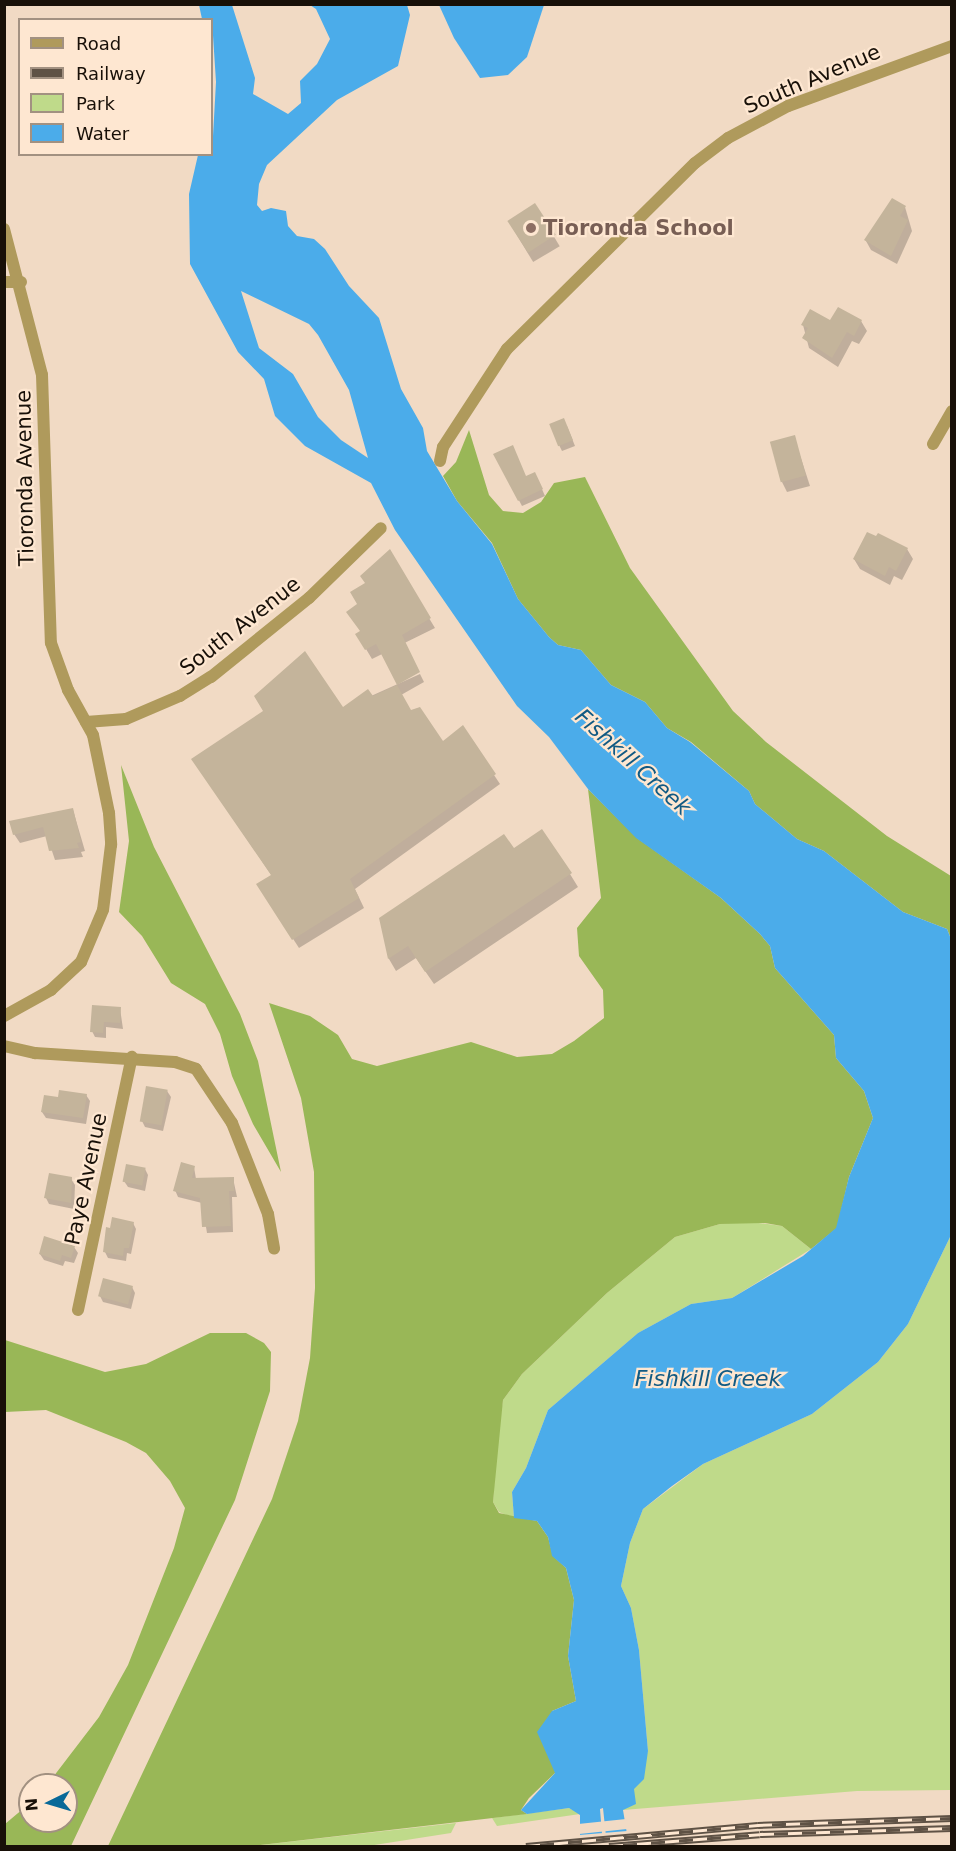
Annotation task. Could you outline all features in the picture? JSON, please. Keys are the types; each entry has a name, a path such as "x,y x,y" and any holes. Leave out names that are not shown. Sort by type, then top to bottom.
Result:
{"street":[{"name":"South Avenue","path":"440,461 443,447 507,349 694,163 728,138 788,106 951,46"},
{"name":"Tioronda Avenue","path":"4,229 21,282 42,375 51,643 68,690 86,722"},
{"path":"4,282 21,282"},
{"path":"933,444 951,411"},
{"name":"South Avenue","path":"86,722 126,719 180,696 211,677 309,598 381,528"},
{"path":"4,1016 32,1004 74,972 88,951 103,910 110,873 110,813 86,722"},
{"path":"4,1046 35,1053 132,1057 175,1062 203,1074 232,1123 251,1167 267,1214 274,1248"},
{"name":"Paye Avenue","path":"78,1310 132,1057"}],"green space":[{"path":"469,430 489,495 503,511 523,513 541,502 554,483 585,477 630,568 733,711 766,742 887,836 951,876 951,939 947,929 903,912 824,851 797,839 755,804 749,791 691,742 667,728 645,702 611,685 581,650 558,645 549,637 518,599 492,543 457,501 443,476 456,462"},
{"path":"121,765 154,847 240,1014 258,1061 281,1172 253,1124 232,1076 220,1034 205,1004 171,983 142,936 119,912 129,841"},
{"path":"588,789 637,838 721,898 760,934 770,946 775,968 834,1035 836,1058 864,1091 873,1118 849,1177 837,1228 811,1249 782,1226 765,1223 720,1224 675,1237 607,1293 522,1374 503,1400 493,1502 499,1513 537,1521 548,1537 553,1556 566,1568 574,1600 568,1656 576,1701 552,1711 555,1773 529,1798 521,1810 527,1814 252,1846 108,1846 272,1499 298,1421 310,1358 315,1288 314,1172 301,1098 269,1003 310,1016 338,1035 352,1059 377,1066 471,1042 517,1057 552,1054 574,1041 604,1018 603,990 579,956 577,928 601,898"},
{"path":"744,1221 782,1226 811,1249 732,1298 691,1304 638,1333 548,1410 526,1468 512,1492 514,1518 499,1512 493,1502 497,1438 503,1400 522,1374 607,1293 675,1237 720,1224"},
{"path":"951,1235 951,1790 857,1791 623,1810 648,1751 639,1650 631,1608 621,1586 630,1543 643,1509 703,1464 812,1414 878,1362 908,1324"},
{"path":"210,1333 246,1333 264,1343 271,1352 270,1391 235,1500 78,1831 78,1773 56,1773 99,1717 128,1665 174,1548 185,1508 170,1481 146,1453 126,1442 46,1410 5,1412 5,1340 105,1372 146,1364"},
{"path":"569,1808 580,1814 497,1826 492,1818"},
{"path":"18,1813 18,1833 77,1833 71,1846 5,1846 5,1824"},
{"path":"456,1823 451,1833 368,1846 252,1846"}],"water":[{"name":"Fishkill Creek","path":"199,5 232,5 255,78 253,94 288,114 301,103 300,81 317,64 330,39 316,9 310,5 407,5 410,15 398,66 337,100 267,165 259,184 257,205 262,211 271,208 286,211 288,226 297,236 314,239 325,249 349,286 379,318 401,389 423,428 427,451 457,501 492,544 518,599 549,637 558,645 581,650 611,685 645,702 667,728 690,742 749,791 755,804 797,839 824,851 903,912 947,929 951,939 951,1235 908,1324 878,1362 812,1414 703,1464 672,1486 643,1509 630,1543 621,1586 631,1608 639,1650 648,1751 644,1779 634,1789 636,1804 623,1810 629,1846 607,1846 603,1808 600,1809 603,1846 580,1846 580,1815 569,1808 527,1814 521,1810 555,1773 537,1732 552,1711 576,1701 568,1656 574,1600 566,1568 552,1556 548,1537 537,1521 514,1518 512,1492 526,1468 548,1410 638,1333 691,1304 732,1298 803,1256 836,1228 849,1177 873,1118 864,1091 836,1058 834,1035 775,968 770,946 760,934 721,898 636,838 588,789 549,737 517,706 395,530 371,483 305,446 275,416 264,379 238,352 190,264 189,194 198,156 213,156 216,82 213,18 202,18","holes":["241,291 309,324 318,335 349,390 368,458 341,440 318,417 293,374 259,348"]},
{"path":"439,5 544,5 527,57 508,75 480,78 454,38"}],"pier":[{"path":"626,1819 627,1829 579,1834 578,1824"},
{"path":"627,1831 629,1846 580,1846 579,1835"}],"building":[{"path":"892,198 906,206 900,216 908,220 891,256 864,240"},
{"name":"Tioronda School","path":"535,203 556,235 528,253 507,221"},
{"path":"838,307 862,320 854,336 847,332 832,358 802,338 808,328 801,325 810,309 830,320"},
{"path":"564,418 573,440 558,446 549,424"},
{"path":"795,435 806,476 781,482 770,442"},
{"path":"513,445 526,476 535,472 543,489 518,501 493,454"},
{"path":"867,532 876,536 878,533 908,548 896,571 889,567 885,576 853,559"},
{"path":"390,549 431,618 402,635 420,672 397,685 376,644 365,650 355,634 360,631 346,612 357,604 350,592 365,583 360,576"},
{"path":"305,651 343,707 368,689 373,696 397,685 411,710 420,707 443,741 463,725 496,774 350,879 359,898 292,940 256,884 271,875 191,759 263,711 254,696"},
{"path":"73,808 81,842 77,843 79,848 49,851 43,827 13,835 9,821"},
{"path":"542,829 572,873 425,972 408,946 388,959 379,918 504,834 514,848"},
{"path":"92,1005 121,1007 120,1023 104,1022 103,1033 90,1032"},
{"path":"146,1086 168,1090 161,1125 140,1121"},
{"path":"59,1090 87,1094 83,1118 41,1112 44,1095 58,1097"},
{"path":"181,1162 195,1166 192,1178 234,1177 234,1191 229,1191 231,1226 202,1227 200,1198 173,1191"},
{"path":"126,1164 146,1168 142,1185 123,1182"},
{"path":"49,1173 72,1177 71,1203 44,1198"},
{"path":"112,1217 134,1222 129,1248 124,1248 123,1256 103,1252 106,1227 110,1228"},
{"path":"44,1236 75,1246 71,1258 62,1255 60,1261 39,1254"},
{"path":"103,1278 133,1286 128,1304 98,1296"}],"railway":[{"path":"526,1846 758,1825 952,1818"},
{"path":"609,1846 760,1834 952,1828"}],"place":[{"name":"Tioronda School","path":"531,228"}]}
